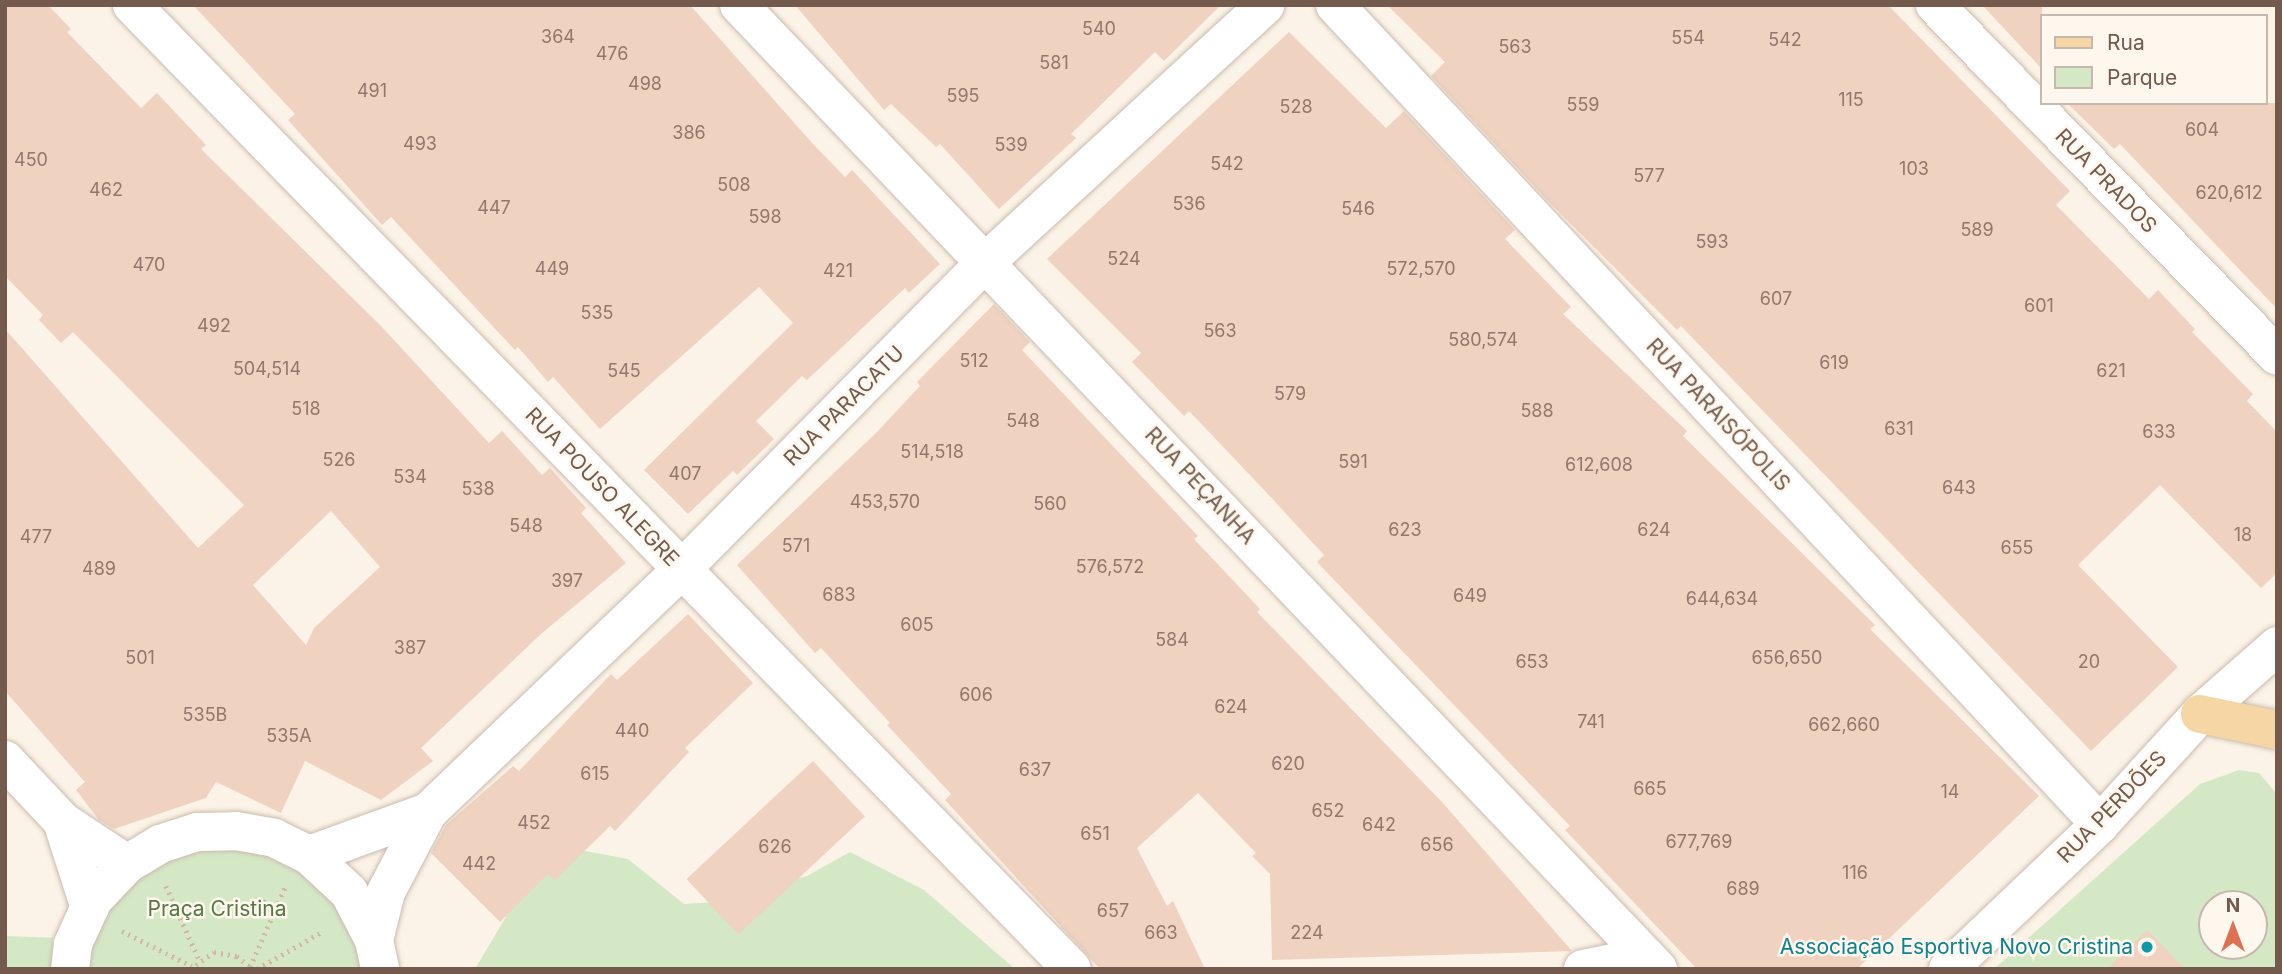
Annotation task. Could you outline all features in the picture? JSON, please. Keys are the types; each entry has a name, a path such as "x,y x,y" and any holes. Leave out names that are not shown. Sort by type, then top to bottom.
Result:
{"main road":[{"path":"2200,714 2277,730"}],"street":[{"name":"RUA POUSO ALEGRE","path":"132,5 1072,969"},
{"name":"RUA PEÇANHA","path":"739,5 987,261 1652,962"},
{"name":"RUA PARACATU","path":"377,955 386,892 428,813 682,569 987,261 1265,5"},
{"name":"RUA PARAISÓPOLIS","path":"1335,5 2100,824"},
{"name":"RUA PRADOS","path":"1935,5 2277,356"},
{"name":"RUA PERDÕES","path":"1948,969 2100,824 2200,714 2277,646"},
{"path":"5,760 62,821 138,857"},
{"name":"RUA PARACATU","path":"304,853 428,813"},
{"path":"62,821 99,916"},
{"path":"69,969 73,944 99,916 138,857 197,832 236,831 274,838 304,853 349,892 377,955"},
{"path":"1583,969 1652,962"}],"path":[{"path":"99,916 191,967 199,959 226,952 250,968 304,853"},
{"path":"138,857 199,959"},
{"path":"257,969 323,931"}],"green space":[{"path":"2239,770 2259,773 2277,794 2277,969 1994,969 2200,784"},
{"path":"549,844 628,859 684,904 715,902 807,876 850,852 924,890 1015,969 475,969"},
{"name":"Praça Cristina","path":"216,848 258,852 301,870 336,900 365,969 84,969 88,946 107,908 137,878 174,857"},
{"path":"5,936 53,938 52,969 5,969"}],"building":[{"path":"5,5 48,5 71,29 67,32 141,108 157,93 206,145 201,149 381,326 489,443 502,431 542,475 550,468 586,508 581,513 626,563 541,634 421,748 433,761 381,800 305,761 281,813 216,782 206,798 114,829 99,820 76,790 85,782 5,691 5,329 198,548 244,505 73,332 61,343 39,320 43,315 5,276","holes":["331,511 380,567 314,628 306,645 253,585"]},
{"path":"193,5 690,5 813,144 845,177 852,170 940,264 909,293 905,288 807,380 802,376 756,421 774,439 737,475 733,471 688,514 644,470 793,323 759,287 600,429 553,377 548,382 518,347 515,350 391,217 382,225 288,120 295,114"},
{"path":"795,5 1221,5 1164,61 1155,52 1071,134 1076,138 999,209 940,144 936,147 891,104 884,110"},
{"path":"1387,5 1888,5 2070,191 2056,205 2149,299 2158,290 2195,329 2192,332 2253,394 2247,401 2277,432 2277,573 2261,588 2160,485 2078,565 2178,667 2091,751 1681,326 1677,330 1546,199 1431,76 1445,62"},
{"path":"1982,5 2042,5 2040,67"},
{"path":"1289,32 1386,128 1404,111 1515,230 1505,239 1571,307 1563,314 1687,431 1683,436 1875,625 1870,629 2039,796 1857,969 1697,969 1565,830 1570,826 1317,562 1324,555 1266,492 1189,411 1184,416 1132,362 1141,353 1047,259"},
{"path":"2277,103 2277,309 2120,144 2114,149 2069,105"},
{"path":"994,304 1030,342 1022,350 1198,536 1194,539 1260,609 1257,612 1442,802 1572,951 1272,960 1270,874 1252,856 1256,853 1198,793 1137,848 1167,906 1173,901 1205,969 1100,969 945,800 951,794 887,725 890,723 821,648 815,653 737,565 876,433 920,386 917,382"},
{"path":"688,614 753,683 685,748 689,752 615,831 610,826 554,881 548,874 500,922 431,853 446,825 513,766 519,771 611,674 617,680"},
{"path":"813,761 865,817 738,935 686,879"},
{"name":"Associação Esportiva Novo Cristina","path":"2147,930 2185,969 2107,969"}],"place":[{"name":"Associação Esportiva Novo Cristina","path":"2147,947"}]}
